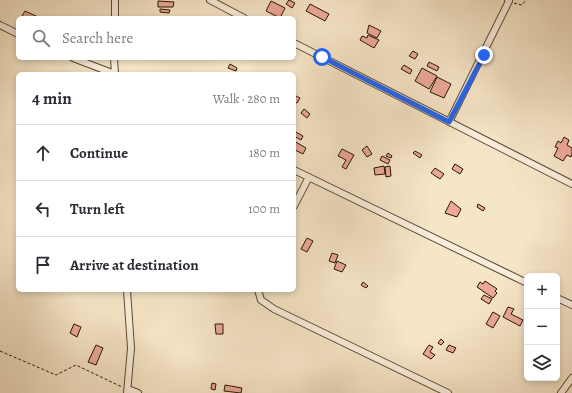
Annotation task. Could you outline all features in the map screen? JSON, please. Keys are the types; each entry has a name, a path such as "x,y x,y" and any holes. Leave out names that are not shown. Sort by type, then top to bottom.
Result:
{"street":[{"path":"115,0 115,16"},
{"path":"210,0 240,16"},
{"path":"449,122 509,0"},
{"path":"0,25 16,33"},
{"path":"296,44 572,184"},
{"path":"78,60 109,72"},
{"path":"114,60 114,72"},
{"path":"296,171 524,282"},
{"path":"296,202 309,177"},
{"path":"127,292 131,348 127,391 138,393"},
{"path":"259,292 261,300 274,309 448,393"},
{"path":"560,299 572,305"},
{"path":"561,393 572,378"}],"path":[{"path":"509,0 520,6 526,0"},
{"path":"0,351 56,375 76,365 127,391"}],"building":[{"path":"289,0 295,3 292,8 286,4"},
{"path":"158,1 174,2 173,7 158,7"},
{"path":"271,1 285,8 281,16 276,16 266,11"},
{"path":"310,4 329,14 325,21 306,11"},
{"path":"160,9 170,10 169,13 160,12"},
{"path":"25,11 36,16 22,16"},
{"path":"369,25 381,31 377,38 367,33"},
{"path":"368,35 379,40 374,48 360,40 362,36 367,38"},
{"path":"413,51 418,54 415,59 409,56"},
{"path":"429,62 439,67 437,71 427,66"},
{"path":"230,64 237,68 236,71 228,68"},
{"path":"404,65 412,70 410,74 401,69"},
{"path":"422,68 437,76 429,89 415,81"},
{"path":"437,77 451,84 444,98 430,92"},
{"path":"296,96 300,98 296,103"},
{"path":"304,109 310,114 307,118 301,113"},
{"path":"296,132 303,136 301,140 296,137"},
{"path":"564,137 569,140 567,145 572,148 572,154 571,157 567,155 563,161 554,156 558,148 555,147 558,141 561,143"},
{"path":"296,142 306,148 303,154 296,150"},
{"path":"367,146 372,154 367,157 362,150"},
{"path":"342,149 354,155 346,169 342,167 346,160 338,156"},
{"path":"415,151 422,155 420,158 413,153"},
{"path":"388,153 392,156 391,158 386,156"},
{"path":"382,156 390,160 388,164 380,160"},
{"path":"455,164 463,169 460,174 452,169"},
{"path":"384,166 385,174 375,175 374,168"},
{"path":"390,166 391,176 386,177 385,167"},
{"path":"435,168 444,174 440,179 431,173"},
{"path":"451,201 461,209 457,217 445,213"},
{"path":"478,204 485,208 483,211 477,207"},
{"path":"307,238 313,241 307,252 301,249"},
{"path":"332,253 338,255 335,263 329,261"},
{"path":"337,261 346,265 342,272 334,269"},
{"path":"485,281 497,289 495,291 497,293 493,298 477,287 480,282 483,284"},
{"path":"363,282 368,286 366,288 361,285"},
{"path":"484,295 492,299 489,304 481,299"},
{"path":"508,307 514,309 511,314 523,320 520,326 503,317"},
{"path":"493,312 500,316 493,328 486,324"},
{"path":"74,324 81,327 77,337 70,333"},
{"path":"215,324 223,324 223,334 216,334"},
{"path":"441,339 444,342 441,345 438,343"},
{"path":"96,345 103,348 96,365 88,362"},
{"path":"429,345 433,347 430,352 435,355 431,359 423,354"},
{"path":"449,345 456,348 453,353 446,350"},
{"path":"212,383 216,384 215,390 211,389"},
{"path":"225,385 242,388 241,393 224,391"}],"route":[{"path":"322,57 449,122 484,55"}]}
